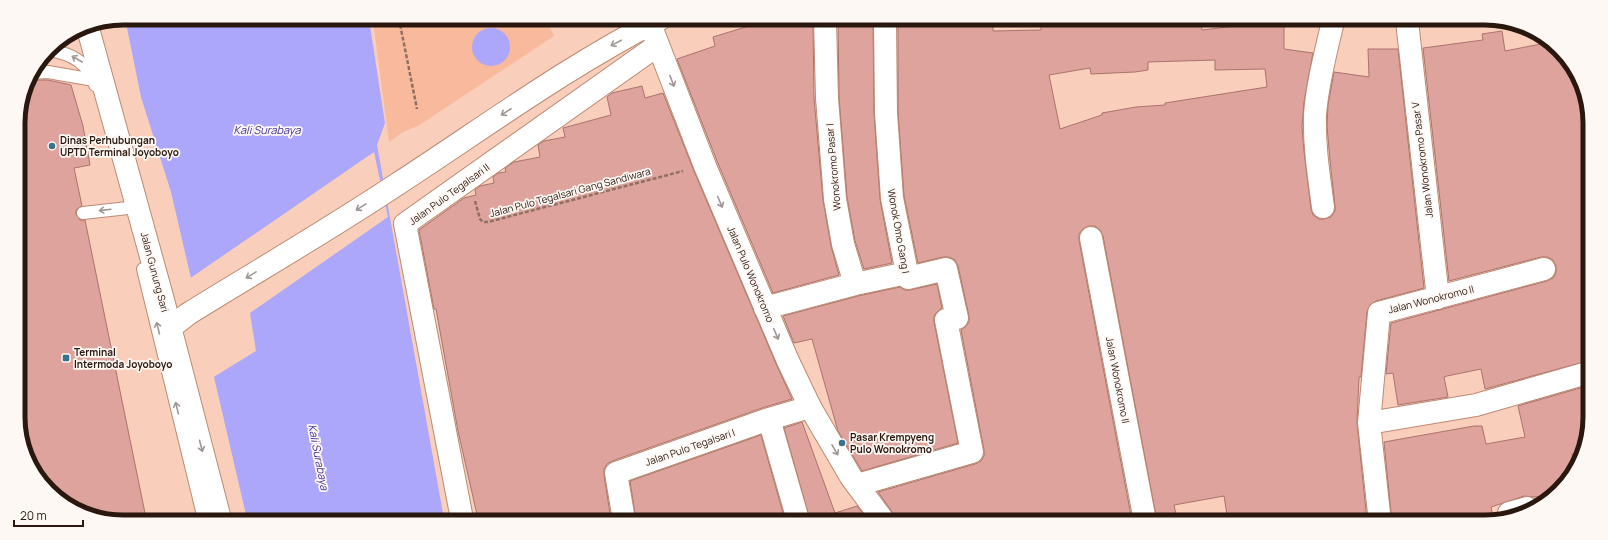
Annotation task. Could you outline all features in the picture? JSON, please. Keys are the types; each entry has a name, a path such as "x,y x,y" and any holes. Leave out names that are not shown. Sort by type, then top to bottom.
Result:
{"street":[{"path":"170,328 188,314 394,186 605,48 649,25"},
{"name":"Jalan Pulo Wonokromo","path":"655,25 658,45 704,166 788,361 810,407 851,478 879,515"},
{"name":"Wonokromo Pasar I","path":"825,25 827,98 835,199 843,244 855,284"},
{"name":"Wonok Omo Gang I","path":"857,485 972,452 946,320 957,318 946,269 908,278 892,198 886,113 885,25"},
{"path":"1323,207 1316,162 1316,115 1322,69 1332,25"},
{"name":"Jalan Wonokromo Pasar V","path":"1407,25 1438,298"},
{"name":"Jalan Gunung Sari","path":"89,31 170,328 219,515"},
{"name":"Jalan Pulo Tegalsari II","path":"461,515 405,224 658,45"},
{"name":"Jalan Wonokromo II","path":"1091,238 1144,515"},
{"name":"Jalan Wonokromo II","path":"1379,515 1369,424 1379,313 1544,269"},
{"path":"765,308 855,284 907,273"},
{"path":"1369,424 1476,405 1583,374"},
{"name":"Jalan Pulo Tegalsari I","path":"623,515 616,473 769,419 810,407"},
{"path":"769,419 797,515"}],"lane":[{"path":"56,52 70,55 83,62 94,80 128,208 203,515"},
{"path":"40,72 48,72 94,80"},
{"path":"83,213 128,208"}],"path":[{"path":"400,25 417,109"},
{"name":"Jalan Pulo Tegalsari Gang Sandiwara","path":"469,179 480,218 483,222 488,222 704,166"}],"shaded area":[{"path":"374,25 549,25 554,36 418,126 403,132 389,142"}],"water":[{"name":"Kali Surabaya","path":"126,25 370,25 385,123 377,145 443,515 246,515 171,192 141,97"},
{"path":"487,28 495,28 505,33 509,40 509,54 505,61 495,66 487,66 477,61 475,58 472,51 472,43 477,33 480,31"}],"pier":[{"path":"374,152 388,217 250,313 256,351 212,378 189,279"}],"building":[{"path":"813,25 814,98 823,200 831,246 839,275 773,293 717,161 677,59 715,46 713,37 749,26"},
{"path":"838,25 873,25 874,113 880,199 892,263 864,269 855,241 847,197 839,97"},
{"path":"898,25 993,25 993,31 1041,30 1041,25 1201,25 1202,30 1244,25 1284,25 1284,49 1313,53 1304,102 1302,127 1311,209 1313,215 1319,219 1331,217 1335,211 1327,126 1328,105 1334,72 1369,77 1368,49 1398,49 1424,288 1376,301 1370,305 1367,312 1361,377 1359,377 1357,422 1366,515 1227,515 1224,496 1174,505 1176,515 1156,515 1103,236 1100,230 1095,226 1089,226 1083,229 1079,234 1079,240 1131,515 894,515 878,492 975,464 981,461 984,456 961,330 969,322 969,316 958,266 955,260 949,257 918,263 904,196 898,112","holes":["1215,60 1215,70 1265,69 1267,87 1165,103 1165,105 1136,107 1102,113 1102,115 1060,129 1049,75 1090,68 1091,74 1135,72 1148,70 1148,62"]},
{"path":"1502,31 1505,51 1543,44 1563,63 1578,91 1583,123 1583,362 1485,389 1481,369 1447,376 1444,377 1448,397 1398,405 1393,373 1386,374 1391,323 1547,281 1553,278 1556,273 1556,266 1553,260 1548,257 1541,257 1449,281 1423,48 1483,40 1482,34"},
{"name":"Terminal Intermoda Joyoboyo","path":"35,80 48,80 71,85 83,126 90,165 74,168 82,206 76,210 76,214 80,220 85,220 145,515 110,514 91,510 80,505 58,491 49,482 30,449 25,423 25,117 28,98"},
{"path":"642,86 645,98 663,93 694,171 792,399 765,407 607,464 604,469 604,475 610,515 477,515 458,431 436,309 434,309 419,230 464,198 476,195 475,190 480,186 494,183 493,177 498,173 506,172 505,168 514,162 540,157 538,145 544,141 565,137 563,128 611,115 607,97 612,93"},
{"path":"937,284 942,308 934,316 934,322 958,443 862,471 838,431 812,339 794,343 783,316 858,296 900,287 905,290 910,290"},
{"path":"1583,387 1582,430 1576,454 1572,454 1573,460 1563,477 1545,495 1533,497 1524,496 1491,507 1493,515 1491,515 1391,515 1384,442 1474,426 1482,426 1486,444 1525,437 1518,406"},
{"path":"802,422 835,513 857,506 864,515 809,515 784,428"},
{"path":"761,435 784,515 635,515 630,481"}],"place":[{"name":"Dinas Perhubungan UPTD Terminal Joyoboyo","path":"52,146"},
{"name":"Terminal Intermoda Joyoboyo","path":"66,358"},
{"name":"Pasar Krempyeng Pulo Wonokromo","path":"842,443"}]}
